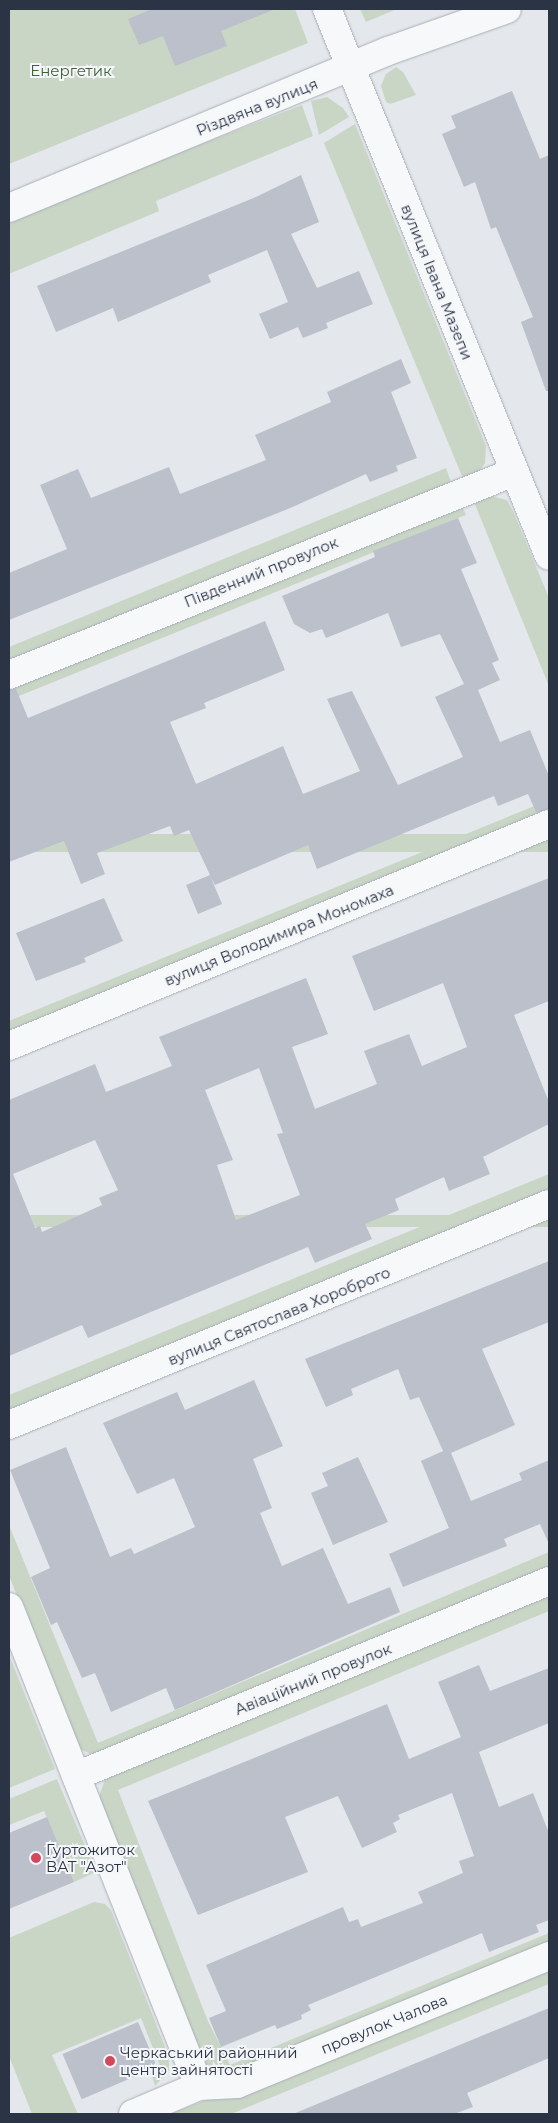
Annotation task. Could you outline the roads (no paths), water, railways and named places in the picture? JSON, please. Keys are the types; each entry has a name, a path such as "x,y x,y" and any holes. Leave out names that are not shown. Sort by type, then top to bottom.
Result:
{"street":[{"name":"вулиця Івана Мазепи","path":"327,9 549,556"},
{"name":"Різдвяна вулиця","path":"9,208 351,68 507,9"},
{"name":"Південний провулок","path":"9,674 514,472"},
{"name":"вулиця Володимира Мономаха","path":"9,1046 549,824"},
{"name":"вулиця Святослава Хороброго","path":"9,1425 549,1204"},
{"name":"Авіаційний провулок","path":"76,1776 549,1582"},
{"path":"9,1607 76,1776 114,1881 198,2086"},
{"name":"провулок Чалова","path":"133,2114 198,2086 237,2084 549,1956"}],"place":[{"name":"Гуртожиток ВАТ \"Азот\"","path":"36,1858"},
{"name":"Черкаський районний центр зайнятості","path":"110,2061"}],"park label":[{"name":"Енергетик","path":"71,71"}]}
